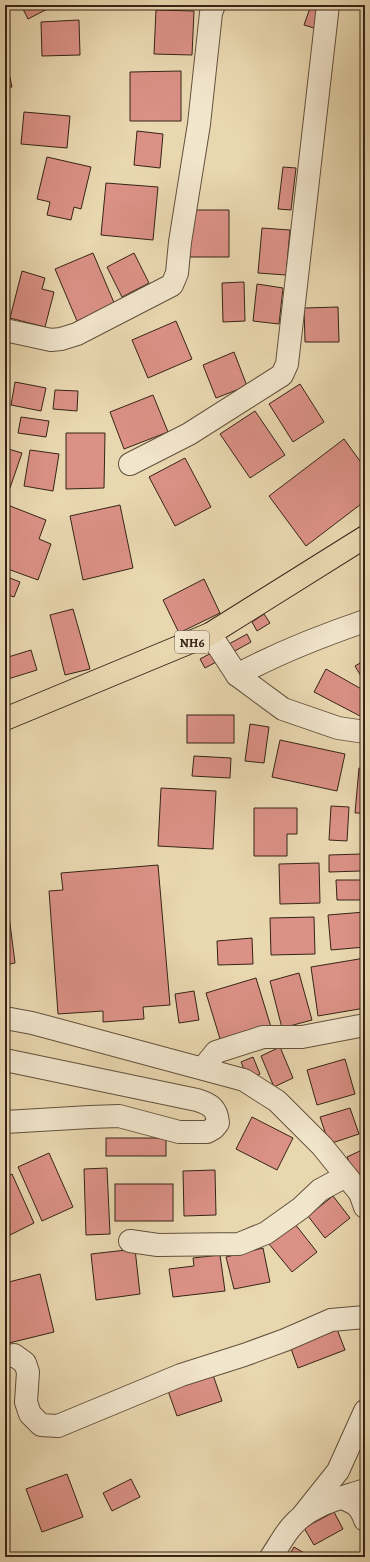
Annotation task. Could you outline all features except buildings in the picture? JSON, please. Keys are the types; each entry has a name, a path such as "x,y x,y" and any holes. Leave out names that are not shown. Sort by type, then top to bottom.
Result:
{"highway":[{"name":"NH6","path":"5,719 210,634 365,537"}],"street":[{"path":"5,330 51,340 61,340 77,334 172,285 177,274 180,242 199,124 211,13 214,5"},
{"path":"130,464 189,434 282,375 286,364 328,5"},
{"path":"237,675 268,658 338,630 365,621"},
{"path":"210,634 237,675 284,709 338,728 365,732"},
{"path":"5,1018 32,1023 244,1080 277,1101 322,1146 360,1193 365,1207"},
{"path":"203,1068 216,1052 263,1038 302,1037 365,1025"},
{"path":"5,1060 197,1100 209,1104 214,1109 217,1115 218,1123 214,1128 207,1132 179,1132 119,1116 90,1116 5,1122"},
{"path":"130,1241 158,1245 240,1244 266,1233 301,1208 320,1190 346,1176"},
{"path":"5,1357 14,1356 25,1363 28,1372 26,1402 30,1414 41,1425 58,1426 180,1375 265,1347 331,1320 365,1317"},
{"path":"304,1515 338,1471 365,1411"},
{"path":"271,1557 291,1526 316,1506 365,1490"},
{"path":"342,1498 353,1502 362,1510 365,1520"}]}
